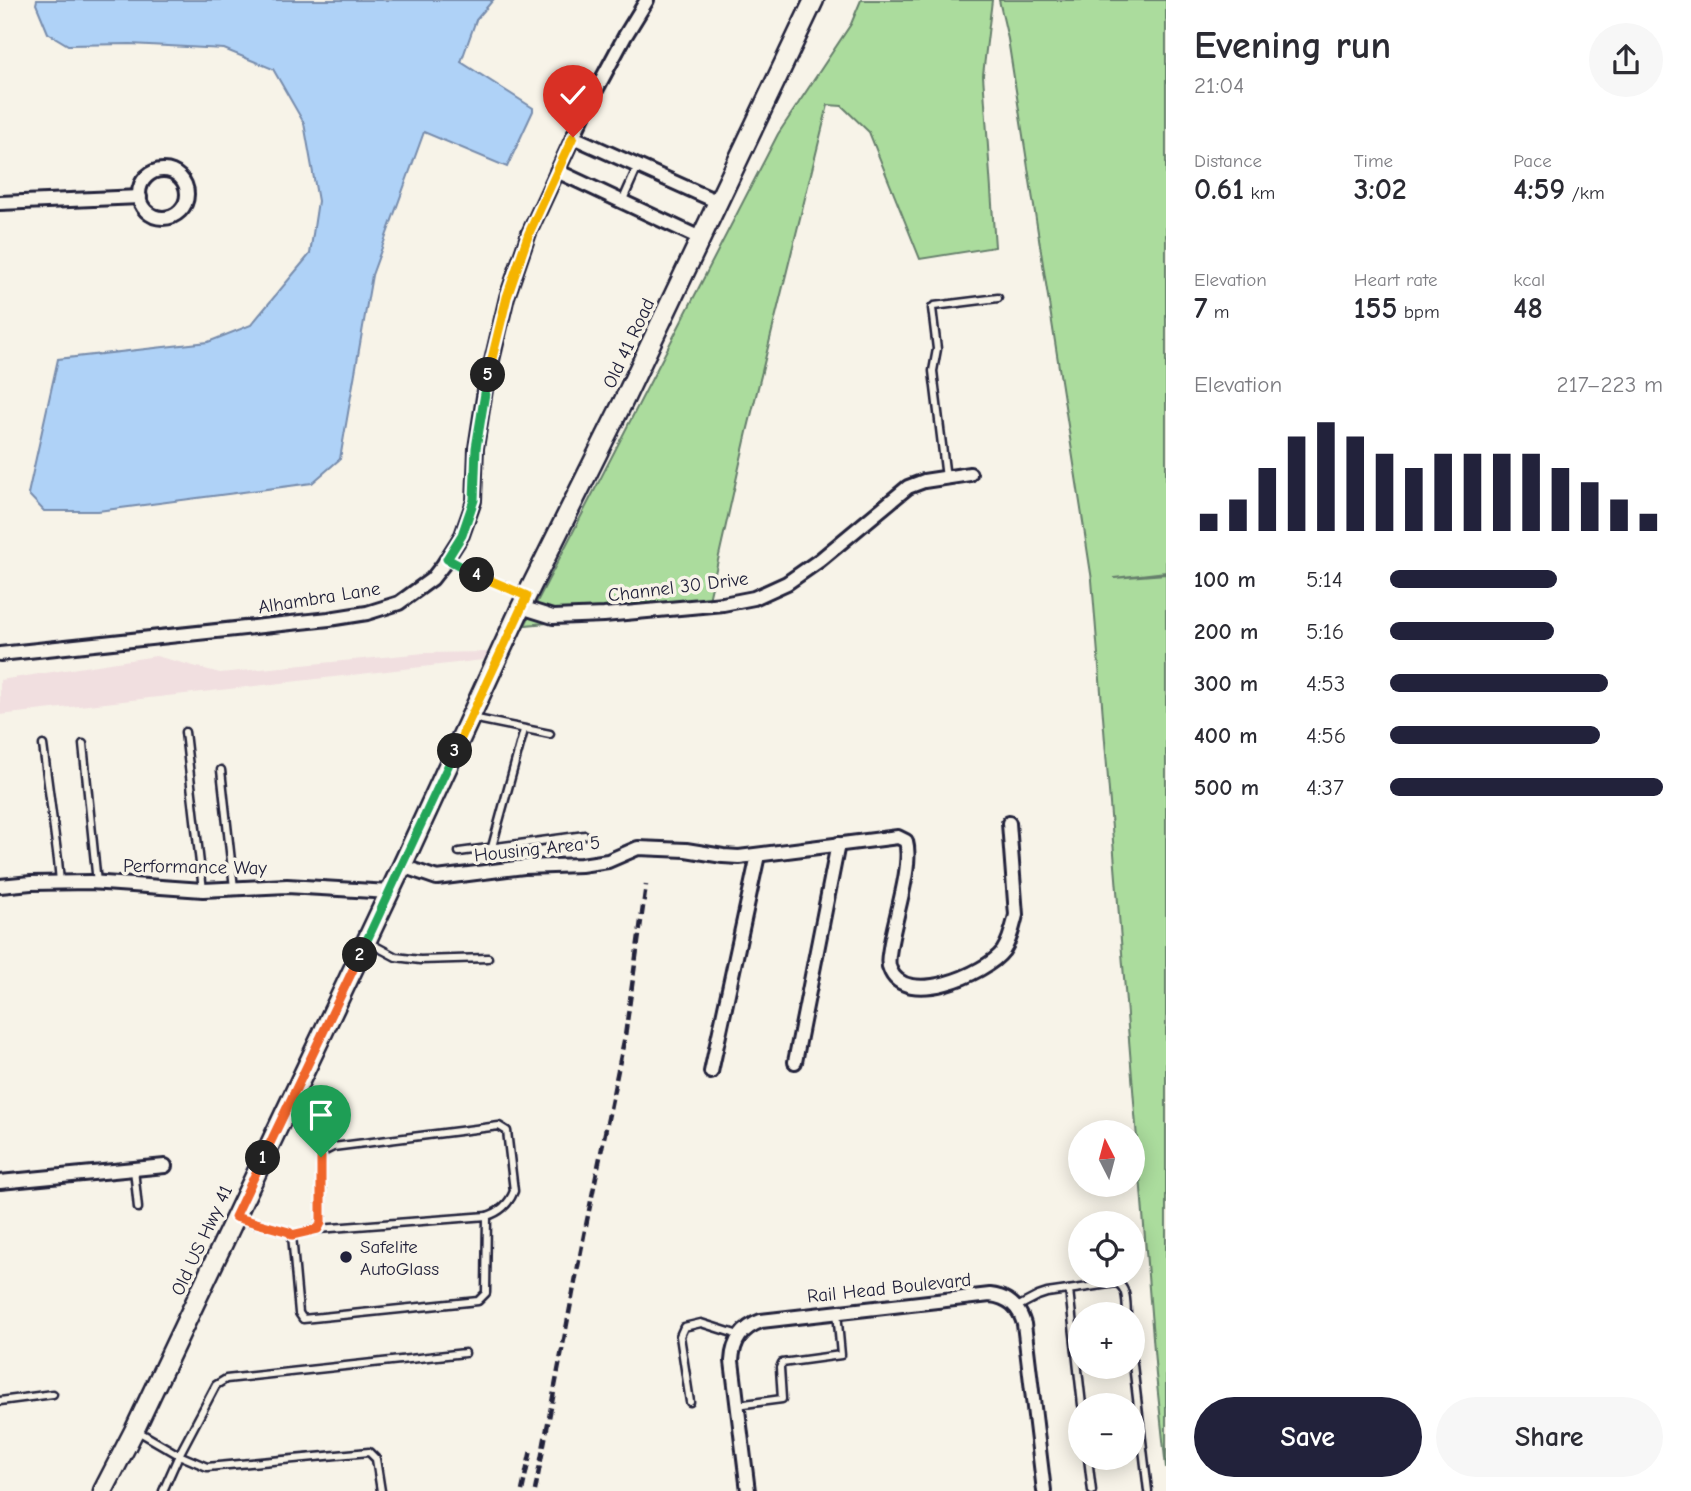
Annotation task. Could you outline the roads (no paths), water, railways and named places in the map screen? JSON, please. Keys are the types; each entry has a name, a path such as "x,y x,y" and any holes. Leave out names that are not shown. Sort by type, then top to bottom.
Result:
{"street":[{"name":"Alhambra Lane","path":"0,654 315,621 367,613 399,603 432,579 462,535 474,500 476,448 485,390 507,297 529,233 573,137 625,36 647,0"},
{"name":"Old 41 Road","path":"473,710 814,0"},
{"path":"573,137 718,202"},
{"path":"556,171 700,238"},
{"path":"0,203 140,197"},
{"name":"Channel 30 Drive","path":"524,601 552,617 723,604 754,598 787,583 820,561 908,487 924,481 970,474"},
{"name":"Old US Hwy 41","path":"103,1491 390,892 473,710"},
{"name":"Housing Area 5","path":"402,866 437,878 524,867 581,866 608,861 638,848 686,850 723,856 758,855 898,837 906,841 908,858 888,964 893,976 901,984 928,987 981,969 1002,953 1007,944 1016,915 1009,823"},
{"path":"795,1062 838,844"},
{"path":"711,1072 758,855"},
{"name":"Performance Way","path":"0,886 60,882 203,890 287,886 390,892"},
{"path":"0,1182 165,1166"},
{"name":"Rail Head Boulevard","path":"739,1335 752,1324 761,1321 990,1295 1008,1300 1017,1307"},
{"path":"1017,1307 1024,1324 1044,1491"},
{"path":"739,1335 733,1349 732,1361 748,1491"}],"lane":[{"path":"622,202 638,166"},
{"path":"946,478 933,371 937,349 932,308 998,298"},
{"path":"447,559 524,601"},
{"path":"473,710 524,730 550,734"},
{"path":"492,847 524,730"},
{"path":"185,732 203,890"},
{"path":"82,744 97,883"},
{"path":"43,745 60,882"},
{"path":"220,770 234,888"},
{"path":"459,852 585,835"},
{"path":"366,942 396,957 420,960 488,958"},
{"path":"292,1235 318,1229 487,1216 494,1213 506,1205 513,1191 507,1131 499,1126 327,1149 321,1157 321,1223 318,1229"},
{"path":"134,1169 138,1208"},
{"path":"235,1217 292,1235 299,1313 300,1317 307,1320 478,1301 486,1293 487,1216"},
{"path":"1017,1307 1038,1296 1116,1283 1125,1289 1127,1302"},
{"path":"1069,1290 1081,1393"},
{"path":"737,1405 782,1399 782,1363 841,1355 836,1312"},
{"path":"690,1402 680,1336 684,1327 701,1323 739,1335"},
{"path":"163,1491 216,1385 226,1379 465,1353"},
{"path":"1135,1379 1148,1491"},
{"path":"0,1401 54,1394"},
{"path":"135,1429 179,1455 207,1467 369,1452 376,1459 381,1491"},
{"path":"1089,1470 1092,1491"}],"water":[{"path":"37,0 493,0 476,20 461,62 533,108 533,111 507,167 424,132 372,275 340,459 312,483 98,511 44,511 28,494 58,359 208,342 251,325 310,254 318,201 304,123 273,69 224,49 130,44 68,45 48,33 36,4"}],"railway":[{"path":"535,1491 625,1036 646,885"},
{"path":"522,1491 531,1450"}],"place":[{"name":"Safelite AutoGlass","path":"346,1257"}]}
